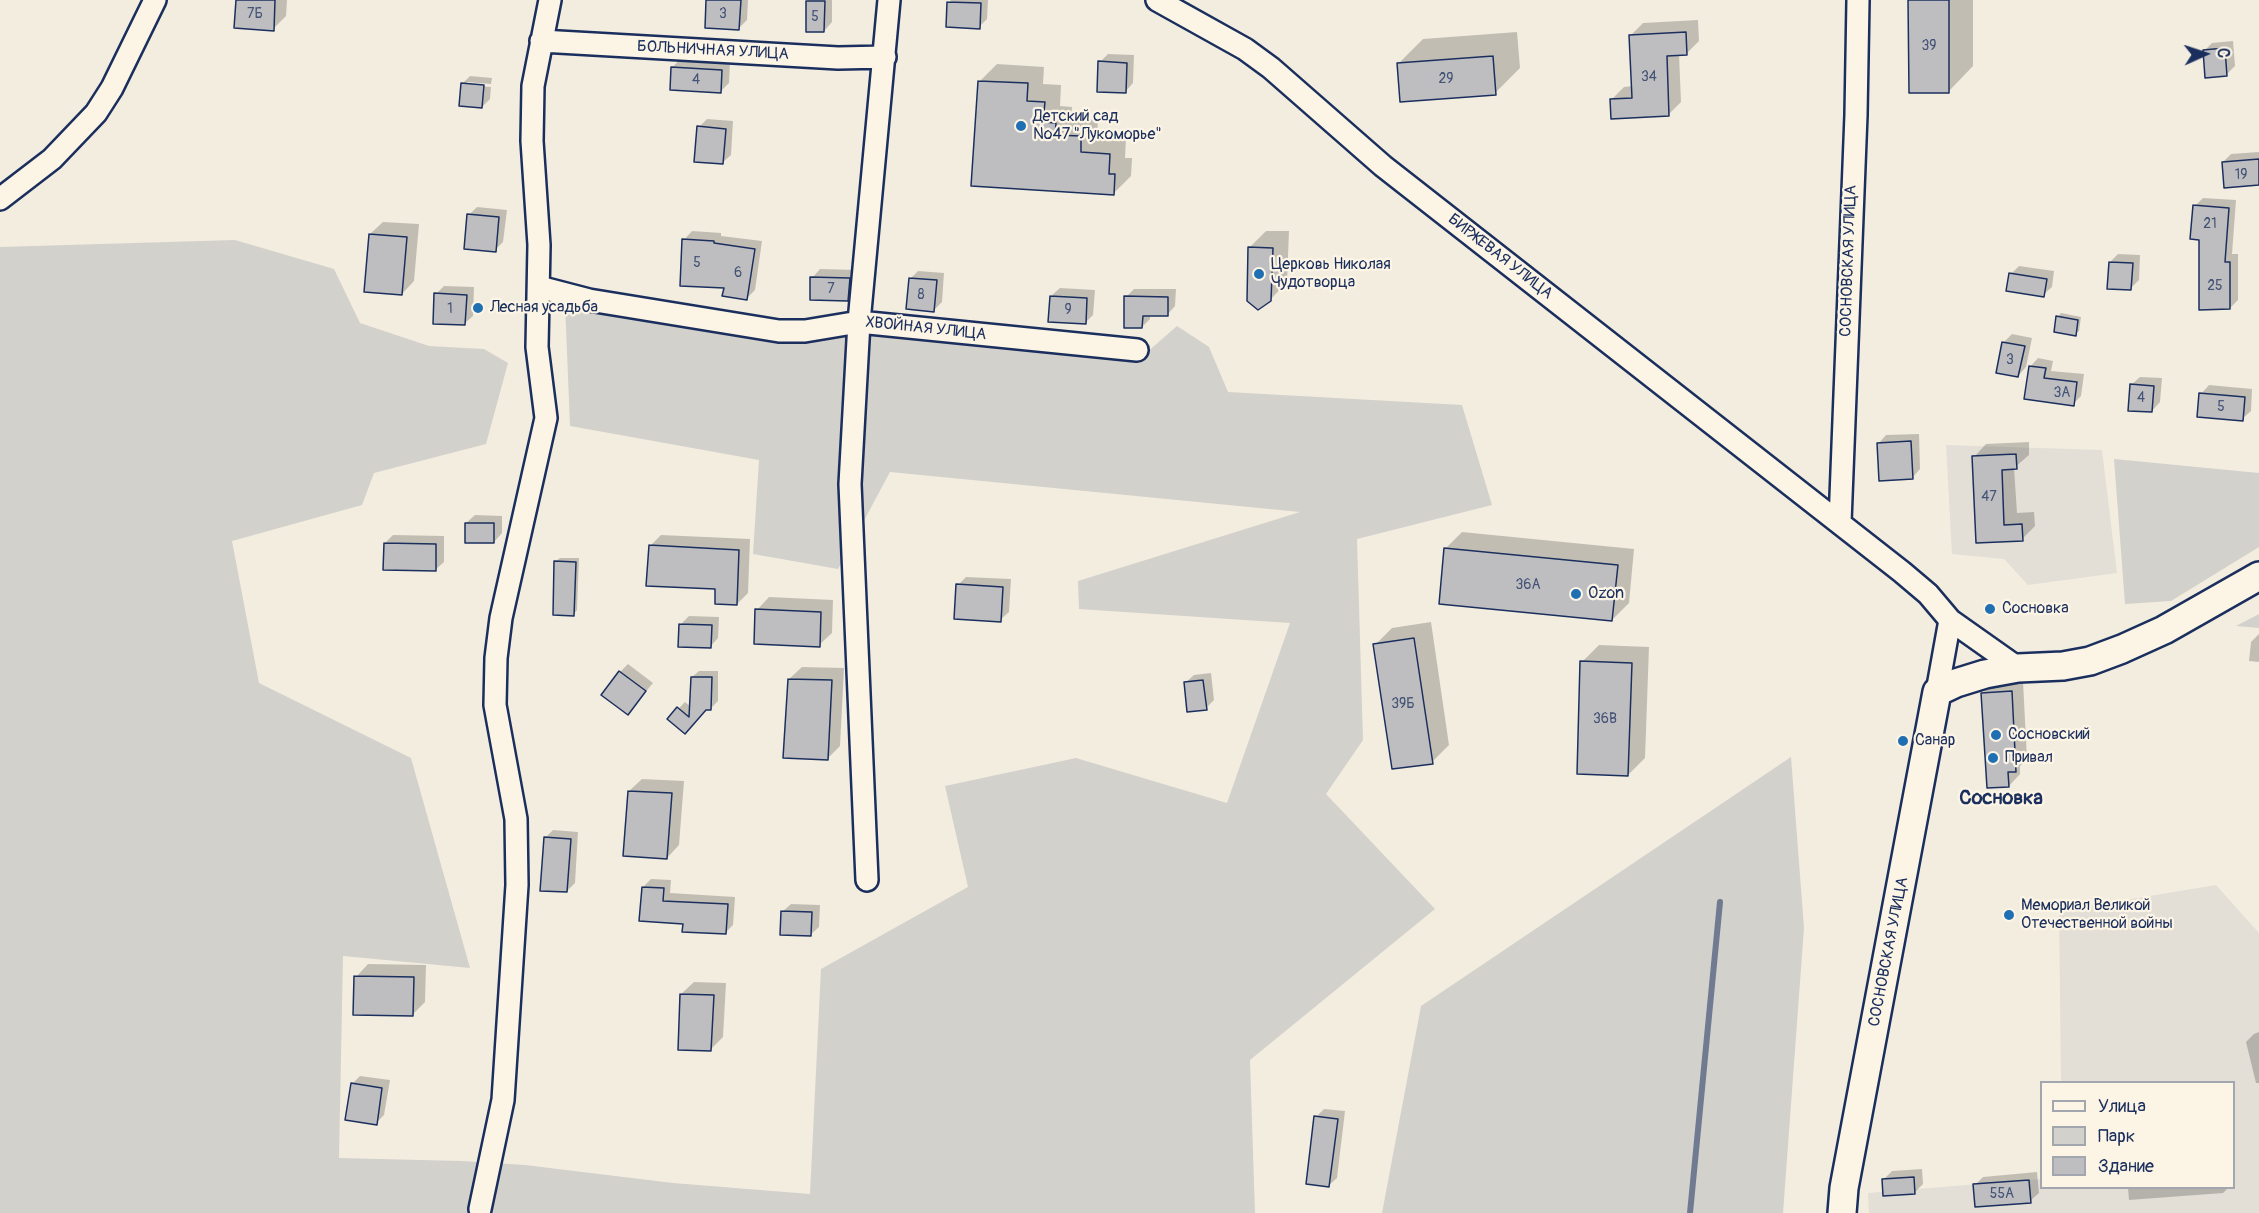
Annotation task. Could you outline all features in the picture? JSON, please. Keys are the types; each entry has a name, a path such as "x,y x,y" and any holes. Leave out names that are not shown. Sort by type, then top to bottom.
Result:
{"street":[{"path":"0,199 52,159 96,113 112,88 156,0"},
{"path":"480,1209 503,1100 517,885 516,819 495,705 496,658 501,618 546,418 537,347 538,210 532,130 532,86 549,0"},
{"path":"867,880 850,484 860,322 889,0"},
{"name":"БИРЖЕВАЯ УЛИЦА","path":"1157,0 1245,49 1271,68 1383,166 1840,522 1928,594 1950,620 2018,669"},
{"name":"СОСНОВСКАЯ УЛИЦА","path":"1840,522 1856,115 1858,0"},
{"name":"БОЛЬНИЧНАЯ УЛИЦА","path":"541,41 838,58 885,57"},
{"name":"ХВОЙНАЯ УЛИЦА","path":"539,286 590,300 779,331 805,331 860,322 1137,350"},
{"path":"1937,692 1985,674 2063,666 2090,661 2122,650 2164,630 2259,576"},
{"path":"1937,692 1950,620"},
{"name":"СОСНОВСКАЯ УЛИЦА","path":"1842,1213 1844,1188 1937,692"}],"shaded area":[{"path":"1946,445 2102,450 2117,573 2028,585 2004,559 1952,554"},
{"path":"2216,885 2259,933 2259,1213 1869,1213 1868,1193 2040,1179 2040,1189 2235,1189 2235,1081 2061,1081 2059,911"}],"green space":[{"path":"235,240 334,269 360,323 429,346 484,349 508,363 486,444 374,473 362,505 232,541 259,683 411,758 470,968 343,956 339,1158 525,1165 673,1183 810,1194 821,969 968,887 945,786 1076,758 1227,803 1290,623 1079,609 1078,581 1300,512 890,472 838,569 753,554 759,460 570,426 565,303 781,343 896,332 1138,360 1177,326 1209,347 1228,392 1462,405 1492,505 1357,539 1363,740 1326,794 1435,909 1250,1060 1255,1213 0,1213 0,247"},
{"path":"2114,459 2259,473 2259,547 2171,601 2125,604"},
{"path":"2259,614 2259,628 2236,626"},
{"path":"1791,757 1804,928 1783,1213 1382,1213 1421,1006"}],"building":[{"path":"236,0 275,0 274,31 234,28"},
{"path":"706,0 741,0 739,30 705,28"},
{"path":"1908,0 1949,0 1949,93 1909,93"},
{"path":"806,1 825,1 824,32 806,32"},
{"path":"947,2 981,3 980,29 946,27"},
{"path":"1686,32 1687,55 1667,56 1669,116 1611,119 1610,99 1632,98 1629,35"},
{"path":"2225,48 2227,76 2205,78 2203,50"},
{"path":"1493,56 1496,95 1400,102 1397,63"},
{"path":"1098,61 1127,63 1126,93 1097,92"},
{"path":"671,67 722,70 721,93 670,90"},
{"path":"978,81 1028,83 1027,101 1045,102 1043,122 1056,123 1055,135 1081,136 1081,152 1110,154 1109,174 1115,174 1114,195 971,186"},
{"path":"461,83 484,85 482,108 459,106"},
{"path":"697,126 726,129 723,164 694,162"},
{"path":"2259,159 2259,185 2224,188 2222,162"},
{"path":"2193,205 2229,208 2225,262 2230,262 2230,309 2199,310 2199,240 2190,239"},
{"path":"467,214 499,217 496,252 464,249"},
{"path":"369,234 407,237 402,295 364,292"},
{"path":"682,239 714,241 714,243 755,249 747,300 722,296 724,288 680,286"},
{"name":"Церковь Николая Чудотворца","path":"1248,247 1273,248 1271,301 1258,310 1247,301"},
{"path":"2109,262 2133,263 2131,290 2107,289"},
{"path":"2009,273 2047,279 2044,297 2006,291"},
{"path":"810,277 850,278 848,301 810,300"},
{"path":"909,278 937,280 934,312 906,309"},
{"path":"434,293 467,295 465,325 433,324"},
{"path":"1050,296 1087,298 1086,324 1048,322"},
{"path":"1124,296 1168,297 1168,316 1143,316 1142,328 1124,328"},
{"path":"2056,316 2078,320 2076,336 2054,332"},
{"path":"2002,342 2025,346 2018,377 1996,373"},
{"path":"2029,366 2046,368 2044,378 2077,382 2074,406 2024,399"},
{"path":"2130,384 2154,386 2152,412 2128,411"},
{"path":"2199,393 2245,397 2243,421 2197,417"},
{"path":"1911,441 1913,479 1879,481 1877,443"},
{"path":"2016,454 2017,469 2002,470 2004,525 2022,524 2023,541 1976,543 1972,456"},
{"path":"465,523 494,523 494,543 465,543"},
{"path":"384,543 436,544 436,571 383,570"},
{"path":"649,545 739,550 737,605 715,604 715,589 646,586"},
{"path":"1444,548 1618,565 1612,621 1439,604"},
{"path":"554,561 576,562 574,616 553,615"},
{"path":"956,584 1003,587 1001,622 954,619"},
{"path":"755,609 821,612 820,647 754,644"},
{"path":"679,624 712,625 711,648 678,647"},
{"path":"1414,638 1433,764 1392,769 1373,644"},
{"path":"1580,661 1632,663 1628,776 1577,774"},
{"path":"619,671 646,691 628,715 601,695"},
{"path":"691,677 712,677 711,710 706,710 685,734 667,719 677,707 689,717"},
{"path":"788,679 832,680 828,760 783,758"},
{"path":"1203,680 1207,710 1187,712 1184,682"},
{"path":"2012,691 2016,772 2008,772 2009,787 1987,788 1981,693"},
{"path":"628,791 672,793 667,859 623,856"},
{"path":"544,837 571,839 567,892 540,891"},
{"path":"642,887 664,888 663,901 728,904 726,934 682,932 683,924 639,921"},
{"path":"781,911 812,912 811,936 780,935"},
{"path":"354,976 414,977 413,1016 353,1015"},
{"path":"680,994 714,995 711,1051 678,1050"},
{"path":"351,1083 382,1088 377,1125 345,1120"},
{"path":"1314,1116 1338,1119 1329,1187 1306,1184"},
{"path":"1914,1177 1915,1194 1883,1196 1882,1179"},
{"path":"2029,1180 2031,1203 1975,1207 1973,1184"}],"waterway":[{"path":"1690,1213 1720,902"}],"place":[{"name":"Детский сад №47 \"Лукоморье\"","path":"1021,126"},
{"name":"Церковь Николая Чудотворца","path":"1259,274"},
{"name":"Лесная усадьба","path":"478,308"},
{"name":"Ozon","path":"1576,594"},
{"name":"Сосновка","path":"1990,609"},
{"name":"Сосновский","path":"1996,735"},
{"name":"Санар","path":"1903,741"},
{"name":"Привал","path":"1993,758"},
{"name":"Мемориал Великой Отечественной войны","path":"2009,915"}],"district":[{"name":"Сосновка","path":"2001,799"}]}
